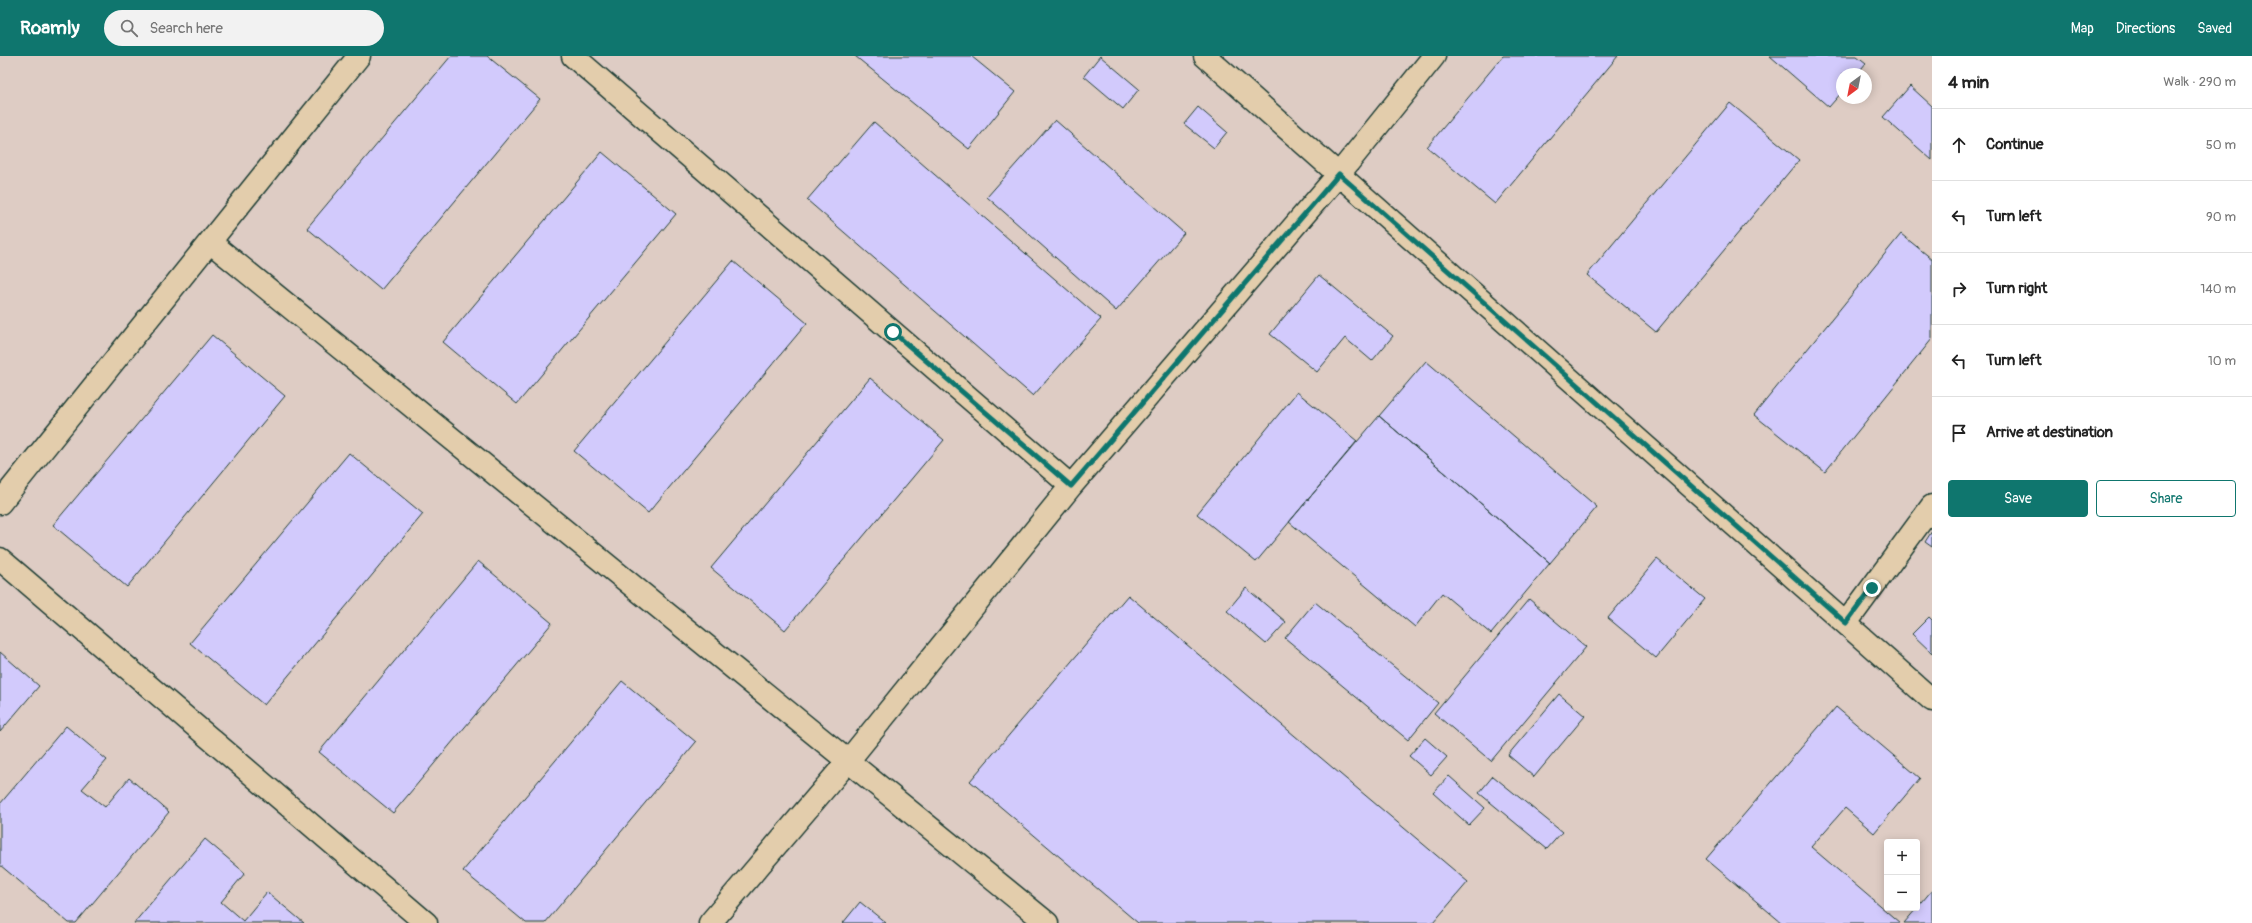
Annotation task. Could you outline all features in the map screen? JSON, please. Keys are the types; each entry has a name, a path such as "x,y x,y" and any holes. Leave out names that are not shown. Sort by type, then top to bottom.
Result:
{"lane":[{"path":"0,503 359,56"},
{"path":"573,56 1071,486"},
{"path":"1205,56 1932,700"},
{"path":"710,923 848,761 1071,486 1339,174 1434,56"},
{"path":"210,242 1047,923"},
{"path":"1846,623 1932,506"},
{"path":"0,559 426,923"}],"building":[{"path":"451,56 487,56 540,99 381,290 307,228"},
{"path":"855,56 971,56 1015,92 969,149"},
{"path":"1100,56 1139,89 1123,109 1084,76"},
{"path":"1503,56 1618,56 1495,204 1427,147"},
{"path":"1770,56 1857,56 1866,63 1862,68 1836,68 1836,99 1829,107"},
{"path":"1910,86 1932,106 1932,160 1883,117"},
{"path":"1730,103 1799,160 1656,332 1587,275"},
{"path":"1198,107 1227,132 1214,148 1184,124"},
{"path":"1055,120 1184,233 1116,311 987,197"},
{"path":"874,122 1101,319 1033,396 807,200"},
{"path":"602,152 676,214 517,404 443,342"},
{"path":"1901,234 1932,259 1932,339 1825,472 1754,415"},
{"path":"733,261 807,323 648,513 574,451"},
{"path":"1319,275 1393,336 1372,361 1345,338 1317,372 1270,334"},
{"path":"212,335 285,396 127,587 53,525"},
{"path":"1426,361 1597,507 1550,563 1379,416"},
{"path":"870,378 944,440 785,630 711,568"},
{"path":"1297,392 1357,441 1256,562 1197,514"},
{"path":"1379,416 1550,563 1491,634 1442,593 1415,627 1289,522"},
{"path":"349,453 423,514 264,705 190,643"},
{"path":"1932,531 1932,547 1925,542"},
{"path":"1657,559 1705,599 1656,658 1608,618"},
{"path":"478,561 552,623 393,813 319,752"},
{"path":"1246,588 1286,622 1266,644 1227,611"},
{"path":"1128,595 1468,882 1433,923 1138,923 970,781"},
{"path":"1529,599 1586,647 1491,761 1434,713"},
{"path":"1315,602 1438,703 1408,740 1285,638"},
{"path":"1929,617 1932,620 1932,653 1912,634"},
{"path":"0,652 39,686 0,732"},
{"path":"622,681 696,742 545,923 526,923 463,871"},
{"path":"1559,694 1585,716 1534,777 1508,755"},
{"path":"1836,707 1920,778 1874,833 1845,808 1811,847 1884,909 1884,911 1900,923 1782,923 1706,859"},
{"path":"66,726 107,760 82,789 105,807 129,778 169,812 76,923 69,923 0,865 0,804"},
{"path":"1425,738 1447,757 1431,775 1409,756"},
{"path":"1449,776 1485,808 1469,825 1433,793"},
{"path":"1493,776 1562,832 1547,849 1479,793"},
{"path":"205,839 245,873 221,902 243,921 267,892 304,923 134,923"},
{"path":"1932,890 1932,923 1904,923 1914,911 1920,911 1920,904"},
{"path":"860,902 886,923 843,923"}],"route":[{"path":"893,332 1071,486 1339,174 1846,623 1872,588"}]}
